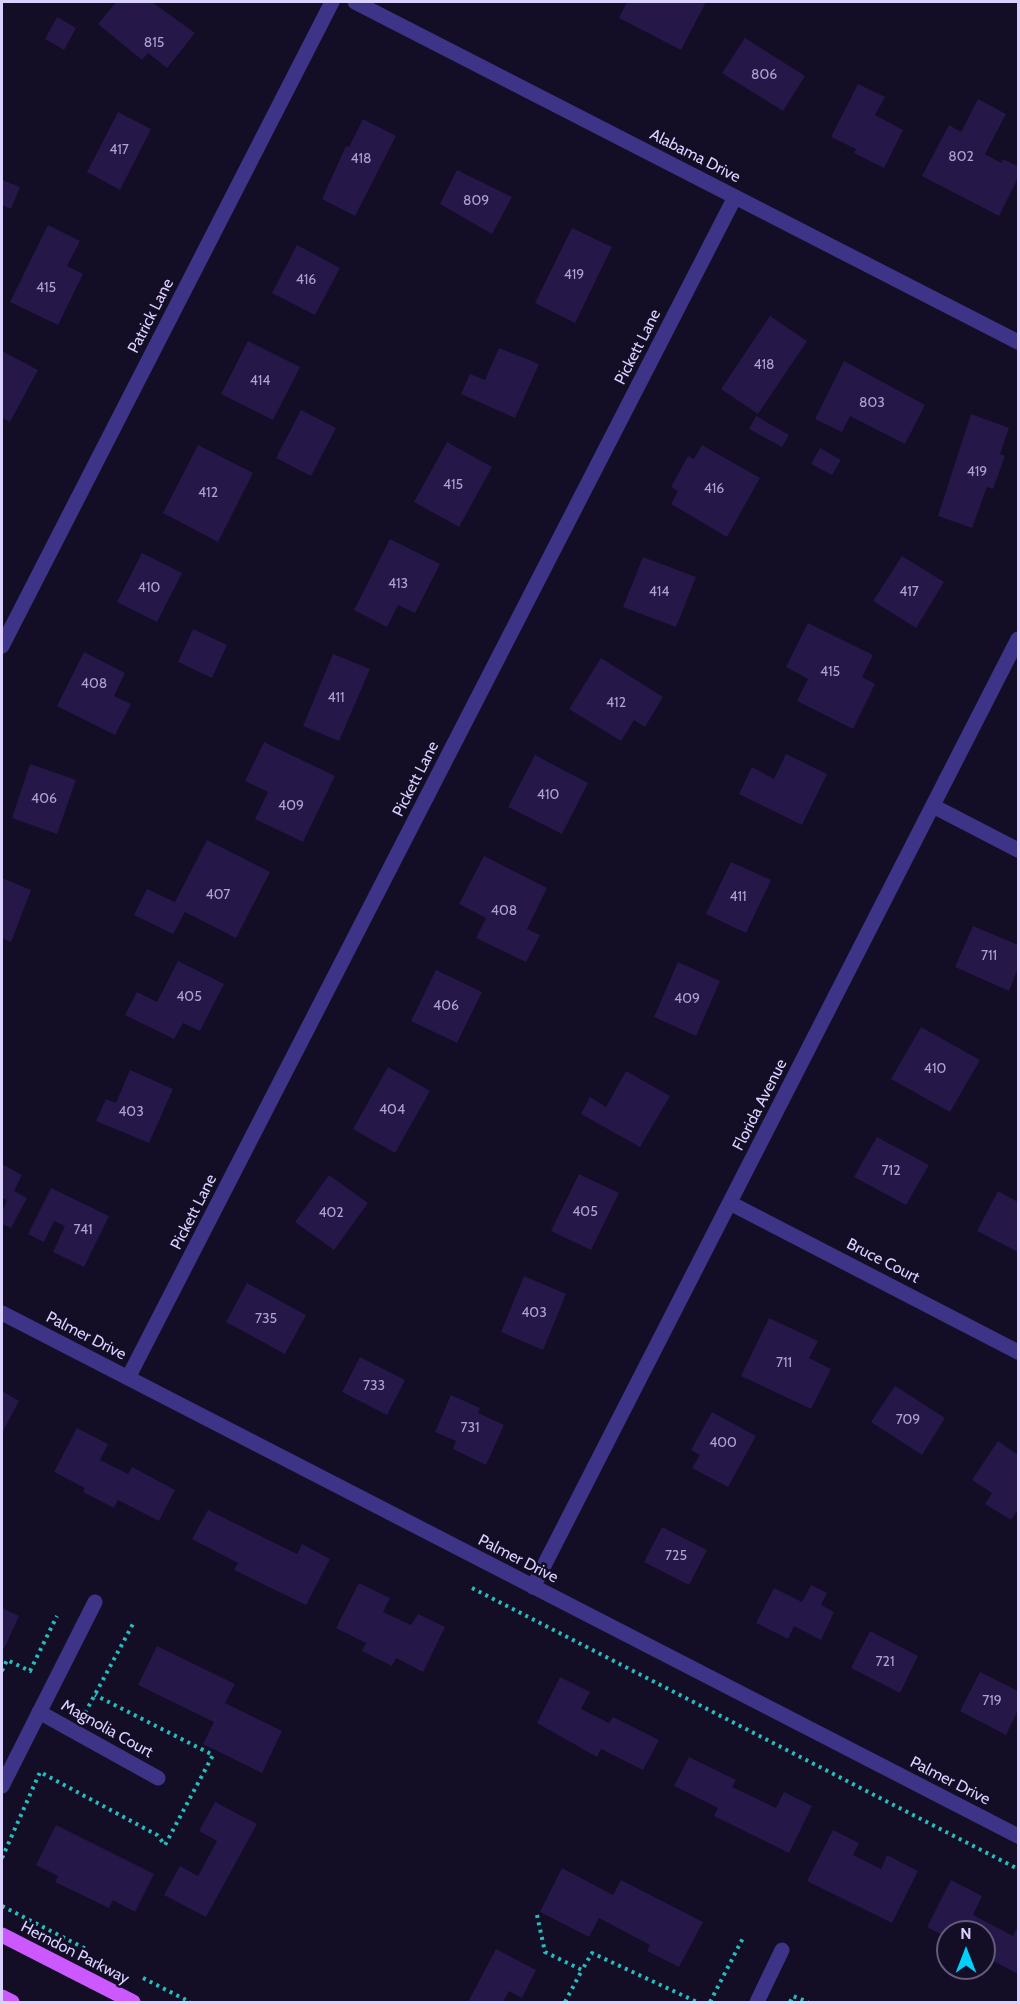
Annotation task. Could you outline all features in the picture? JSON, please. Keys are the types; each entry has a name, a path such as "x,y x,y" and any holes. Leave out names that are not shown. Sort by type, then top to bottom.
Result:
{"main road":[{"name":"Herndon Parkway","path":"2,1935 133,2002"},
{"path":"2,1997 12,2002"}],"street":[{"name":"Patrick Lane","path":"2,646 332,2"},
{"name":"Alabama Drive","path":"355,2 1018,342"},
{"name":"Pickett Lane","path":"128,1378 735,197"},
{"name":"Florida Avenue","path":"533,1587 1018,639"},
{"path":"933,806 1018,850"},
{"name":"Bruce Court","path":"730,1203 1018,1352"},
{"name":"Palmer Drive","path":"2,1313 1018,1836"},
{"name":"Magnolia Court","path":"2,1786 95,1602"},
{"name":"Magnolia Court","path":"39,1712 158,1778"},
{"path":"757,2002 782,1950"}],"path":[{"path":"472,1588 1018,1869"},
{"path":"2,1671 7,1660 30,1671 57,1616"},
{"path":"83,1717 134,1622"},
{"path":"2,1858 40,1772 158,1835 165,1845 213,1755 95,1695"},
{"path":"537,1915 545,1952 582,1970"},
{"path":"710,2002 744,1936"},
{"path":"565,2002 592,1953 697,2002"},
{"path":"790,2002 794,1996 808,2002"}],"building":[{"path":"116,2 152,2 195,33 167,68 148,53 142,60 98,24"},
{"path":"627,2 706,2 681,50 619,18"},
{"path":"57,17 76,28 64,50 45,39"},
{"path":"745,38 805,76 783,111 722,73"},
{"path":"858,84 885,97 875,115 903,130 884,168 854,153 856,149 831,137"},
{"path":"978,99 1006,114 985,154 1001,163 1003,159 1018,166 1018,178 999,216 922,176 949,125 961,132"},
{"path":"118,112 151,129 120,190 87,172"},
{"path":"363,119 396,136 355,216 322,199 346,146 349,147"},
{"path":"457,170 512,197 492,234 440,204"},
{"path":"2,180 20,187 11,209 2,205"},
{"path":"48,225 80,241 67,266 83,274 58,325 10,302"},
{"path":"572,228 612,247 575,323 535,303"},
{"path":"297,245 340,268 315,315 272,293"},
{"path":"770,316 807,341 758,414 721,389"},
{"path":"248,341 300,367 273,420 221,394"},
{"path":"499,348 539,364 515,418 461,394 470,374 485,380"},
{"path":"2,351 38,370 10,422 2,418"},
{"path":"844,361 925,405 905,444 850,416 842,432 815,419"},
{"path":"301,410 336,428 311,476 276,458"},
{"path":"971,414 1009,428 1000,454 1005,456 993,489 987,487 972,528 938,516"},
{"path":"756,416 789,435 782,447 749,429"},
{"path":"447,442 492,467 459,527 414,502"},
{"path":"198,445 253,473 218,542 163,513"},
{"path":"702,445 760,478 727,537 671,504 678,491 671,487 688,456 694,459"},
{"path":"820,448 841,460 832,475 811,464"},
{"path":"390,539 440,564 415,613 398,605 387,627 354,610"},
{"path":"142,553 182,573 157,622 117,602"},
{"path":"902,556 944,582 916,628 873,601"},
{"path":"643,557 696,577 676,627 623,607"},
{"path":"808,623 873,655 862,677 875,684 853,729 797,701 808,679 786,667"},
{"path":"193,629 227,645 212,678 178,662"},
{"path":"84,652 125,673 114,696 131,704 115,735 57,706"},
{"path":"333,654 370,669 339,741 303,726"},
{"path":"601,658 663,697 645,727 634,720 621,741 569,709"},
{"path":"264,742 335,776 303,842 255,819 268,792 245,781"},
{"path":"786,754 827,774 802,825 739,794 752,767 774,779"},
{"path":"535,755 588,783 562,834 508,807"},
{"path":"30,764 76,780 57,834 12,818"},
{"path":"207,840 270,872 236,938 185,912 173,934 134,915 147,889 175,902"},
{"path":"484,856 547,888 527,929 540,935 526,962 476,938 486,918 459,904"},
{"path":"731,862 771,880 746,933 706,914"},
{"path":"2,878 31,890 11,942 2,938"},
{"path":"973,926 1018,945 1018,968 1009,991 955,967"},
{"path":"178,961 224,984 200,1031 183,1023 174,1039 125,1015 137,992 157,1002"},
{"path":"678,962 720,981 696,1036 654,1017"},
{"path":"436,970 482,992 457,1043 411,1021"},
{"path":"921,1027 980,1060 950,1112 891,1079"},
{"path":"388,1067 430,1091 395,1153 353,1129"},
{"path":"130,1070 173,1089 149,1143 96,1121 106,1099 116,1103"},
{"path":"626,1071 670,1096 640,1147 581,1114 590,1097 606,1107"},
{"path":"877,1137 929,1165 906,1205 854,1177"},
{"path":"2,1164 22,1175 14,1191 27,1198 11,1228 2,1224 2,1212 7,1200 2,1198"},
{"path":"579,1174 619,1193 591,1250 551,1231"},
{"path":"329,1175 368,1203 334,1250 295,1222"},
{"path":"51,1188 109,1216 84,1267 53,1252 65,1226 54,1221 44,1242 28,1234"},
{"path":"998,1191 1018,1202 1018,1252 977,1231"},
{"path":"524,1276 566,1294 543,1350 501,1332"},
{"path":"247,1283 306,1315 285,1354 226,1322"},
{"path":"769,1318 818,1341 809,1358 831,1369 811,1409 741,1376"},
{"path":"360,1357 405,1380 387,1415 342,1392"},
{"path":"895,1386 945,1418 922,1455 871,1422"},
{"path":"2,1391 19,1401 2,1433"},
{"path":"451,1395 480,1408 478,1413 504,1425 486,1465 453,1449 456,1441 435,1432"},
{"path":"712,1412 756,1436 728,1487 692,1468 700,1455 691,1450"},
{"path":"77,1428 108,1444 100,1460 128,1474 132,1467 175,1490 159,1521 118,1500 114,1508 83,1492 85,1488 54,1472"},
{"path":"998,1441 1018,1455 1018,1509 1011,1520 985,1504 992,1493 972,1480"},
{"path":"208,1510 297,1554 302,1544 330,1559 306,1605 234,1570 238,1563 192,1539"},
{"path":"662,1527 707,1550 689,1585 644,1562"},
{"path":"359,1583 390,1598 383,1612 411,1625 418,1614 445,1627 423,1672 396,1658 392,1666 362,1651 366,1643 336,1628"},
{"path":"811,1585 827,1593 821,1605 834,1612 821,1640 794,1626 788,1639 756,1623 774,1588 802,1602"},
{"path":"2,1608 19,1616 4,1649 2,1648"},
{"path":"870,1631 918,1656 900,1693 851,1668"},
{"path":"157,1646 235,1684 225,1703 282,1731 262,1773 203,1744 214,1722 138,1685"},
{"path":"980,1672 1018,1691 1018,1710 1006,1735 960,1711"},
{"path":"560,1677 590,1692 581,1709 609,1723 613,1717 659,1740 643,1770 601,1749 597,1757 537,1723"},
{"path":"689,1757 736,1780 732,1787 776,1808 784,1792 812,1806 789,1853 714,1816 718,1808 674,1786"},
{"path":"215,1802 257,1824 206,1917 164,1895 180,1866 198,1876 217,1841 199,1831"},
{"path":"56,1825 154,1874 135,1912 113,1900 109,1908 55,1882 58,1876 36,1865"},
{"path":"833,1830 859,1843 853,1855 881,1869 887,1855 918,1871 892,1923 807,1881"},
{"path":"562,1868 613,1895 621,1880 703,1922 679,1967 647,1951 650,1945 599,1918 589,1937 540,1912"},
{"path":"951,1880 982,1896 973,1915 983,1920 936,1920 936,1932 927,1927"},
{"path":"1018,1926 1018,1974 996,1962 996,1927 1013,1936"},
{"path":"496,1949 536,1970 522,1998 509,1991 503,2002 468,2002"}]}
